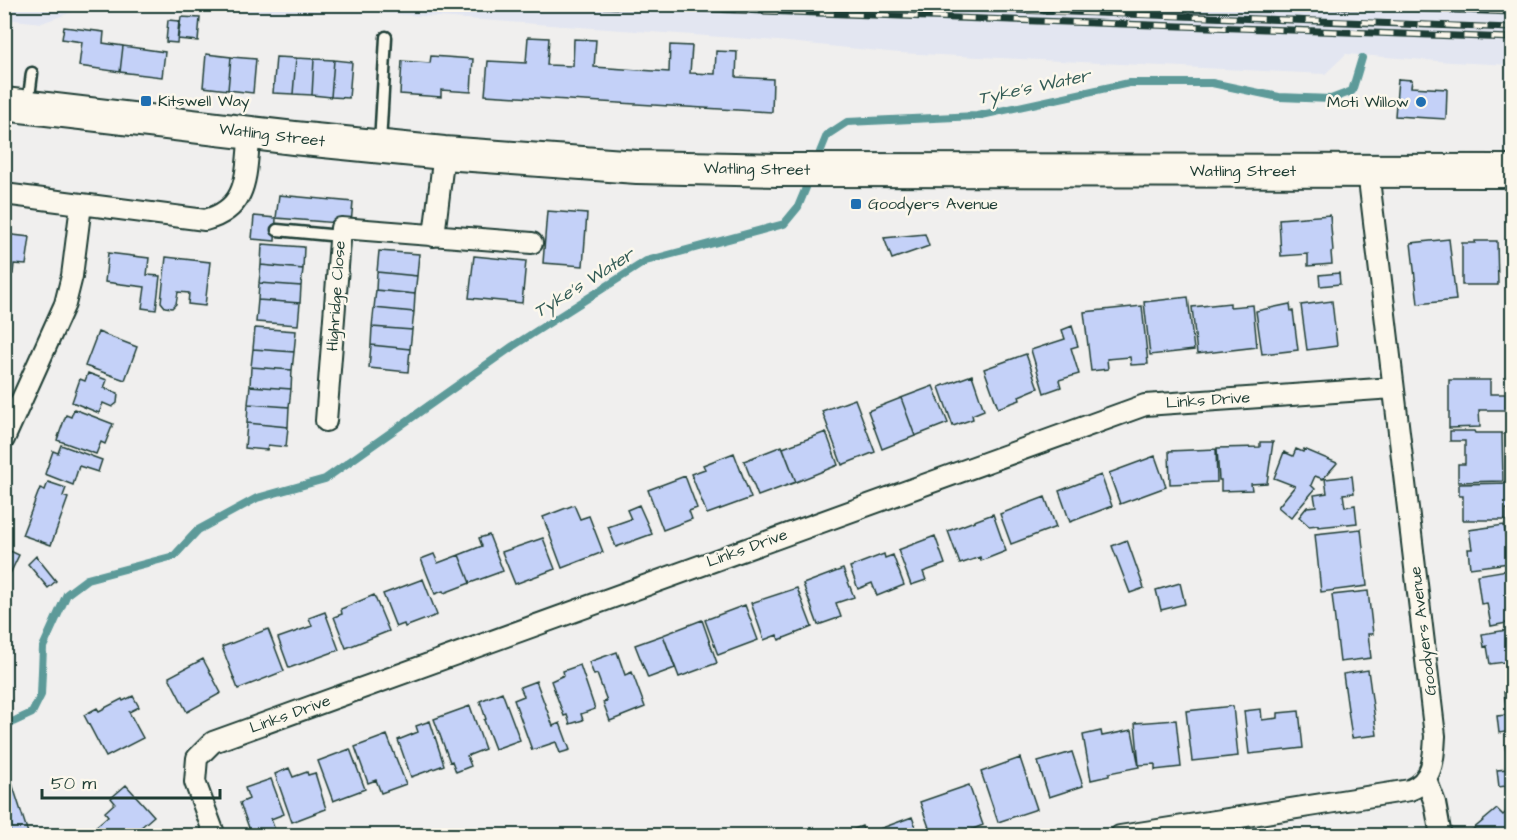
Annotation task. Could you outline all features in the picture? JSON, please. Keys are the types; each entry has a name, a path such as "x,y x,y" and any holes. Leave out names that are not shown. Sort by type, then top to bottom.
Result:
{"main road":[{"name":"Watling Street","path":"16,106 380,147 637,166 778,170 1512,171"}],"street":[{"path":"4,194 205,220 217,217 235,204 241,195 250,132"},
{"path":"434,236 444,153"},
{"name":"Goodyers Avenue","path":"1368,171 1435,736 1432,765 1426,779"},
{"path":"4,439 65,304 72,276 81,205"},
{"name":"Highridge Close","path":"326,421 341,228 532,243"},
{"name":"Links Drive","path":"215,836 195,782 197,758 213,742 1145,405 1394,388"},
{"path":"1120,836 1410,790 1419,786 1426,779 1435,803 1441,836"}],"lane":[{"path":"380,147 386,37"},
{"path":"16,106 32,73"},
{"path":"278,230 340,236"}],"shaded area":[{"path":"5,4 1512,4 1512,65 1346,54 1325,74 899,53 778,41 381,13 75,11 42,23 5,19"}],"building":[{"path":"181,17 200,18 198,41 178,39"},
{"path":"168,20 179,21 177,43 166,42"},
{"path":"64,27 104,32 103,43 123,46 120,72 79,66 82,42 62,39"},
{"path":"528,37 549,38 547,65 573,66 574,39 596,40 594,67 669,72 670,45 692,46 690,73 715,74 716,51 737,52 736,77 773,79 772,112 485,95 488,61 526,63"},
{"path":"123,46 165,52 162,77 120,72"},
{"path":"206,54 231,57 228,90 203,87"},
{"path":"431,56 473,59 471,92 441,90 441,97 400,94 402,61 430,63"},
{"path":"231,57 256,59 253,93 228,90"},
{"path":"276,57 296,58 293,94 273,93"},
{"path":"296,58 314,59 312,95 293,94"},
{"path":"314,59 334,60 331,97 312,95"},
{"path":"334,60 352,62 349,98 331,97"},
{"name":"Moti Willow","path":"1398,79 1412,80 1411,87 1447,89 1446,119 1395,116"},
{"path":"279,195 353,202 351,224 276,218"},
{"path":"547,211 587,214 583,266 543,263"},
{"path":"1330,215 1332,264 1308,266 1308,254 1281,256 1279,219"},
{"path":"254,216 276,218 275,241 252,239"},
{"path":"4,234 30,237 26,265 14,264 13,274 4,273"},
{"path":"925,234 929,246 892,259 884,238"},
{"path":"1449,239 1456,300 1418,304 1411,243"},
{"path":"1475,241 1497,241 1498,285 1462,285 1462,243 1475,243"},
{"path":"1506,241 1512,241 1512,268 1507,268"},
{"path":"262,244 304,247 303,269 261,265"},
{"path":"379,251 419,254 417,276 377,272"},
{"path":"108,253 149,258 147,275 160,276 156,310 142,308 145,287 105,282"},
{"path":"474,256 526,261 522,303 469,298"},
{"path":"166,257 210,262 205,306 188,304 189,293 178,292 176,304 172,308 165,307 161,302"},
{"path":"261,265 303,269 301,286 259,283"},
{"path":"377,272 417,276 415,294 376,290"},
{"path":"1339,273 1340,284 1320,286 1319,275"},
{"path":"259,283 301,286 300,303 258,300"},
{"path":"376,290 415,294 414,312 374,308"},
{"path":"1188,297 1194,350 1150,355 1144,302"},
{"path":"258,300 300,303 298,325 256,322"},
{"path":"1332,301 1337,346 1307,350 1301,305"},
{"path":"1230,303 1230,307 1253,305 1257,347 1197,354 1192,307"},
{"path":"1290,304 1298,350 1262,354 1256,311"},
{"path":"1142,306 1148,364 1131,365 1130,357 1107,359 1108,369 1091,371 1084,312"},
{"path":"374,308 414,312 412,330 372,327"},
{"path":"1072,326 1078,346 1071,348 1079,374 1059,380 1061,387 1044,393 1031,350 1065,339 1062,330"},
{"path":"372,327 412,330 410,349 371,345"},
{"path":"255,328 296,331 294,352 253,349"},
{"path":"98,332 137,347 125,380 85,366"},
{"path":"371,345 410,349 408,372 369,368"},
{"path":"253,349 294,352 292,370 251,367"},
{"path":"1026,354 1038,388 1019,396 1020,400 998,408 984,369"},
{"path":"251,367 292,370 291,389 250,386"},
{"path":"88,373 107,380 104,388 118,393 117,403 112,407 103,403 99,413 72,402 80,379 85,381"},
{"path":"972,375 984,410 972,415 973,419 953,426 939,387"},
{"path":"1449,380 1490,380 1490,394 1506,394 1506,410 1479,410 1480,427 1449,428"},
{"path":"250,386 291,389 289,407 248,404"},
{"path":"933,386 948,423 915,436 901,398"},
{"path":"901,398 915,436 882,449 868,411"},
{"path":"855,399 875,452 842,465 822,411"},
{"path":"248,404 289,407 288,427 247,423"},
{"path":"74,409 113,424 105,444 101,442 96,454 57,440 66,415 71,417"},
{"path":"247,423 288,427 286,447 268,445 267,450 245,448"},
{"path":"1450,431 1502,433 1503,481 1458,482 1458,464 1465,464 1465,441 1450,441"},
{"path":"826,432 838,465 796,482 783,448"},
{"path":"1260,442 1273,442 1267,483 1251,484 1252,490 1221,491 1217,448 1260,447"},
{"path":"61,445 102,460 98,472 79,466 73,485 45,474 53,451 58,453"},
{"path":"782,446 796,482 758,496 744,461"},
{"path":"1216,449 1217,482 1170,484 1169,451"},
{"path":"1296,449 1303,452 1304,449 1337,463 1323,479 1315,476 1311,485 1315,489 1291,518 1278,507 1295,486 1274,478 1284,452 1293,456"},
{"path":"734,453 751,498 707,514 691,474 705,469 703,465"},
{"path":"1155,456 1166,487 1120,504 1109,473"},
{"path":"1101,475 1112,506 1070,522 1059,491"},
{"path":"685,476 697,508 689,511 692,519 663,530 648,490"},
{"path":"1352,476 1354,493 1343,494 1345,507 1355,505 1357,523 1318,527 1318,525 1309,526 1299,517 1307,507 1316,506 1314,495 1327,493 1325,479"},
{"path":"48,482 66,488 63,496 68,498 51,545 22,535 40,488 45,490"},
{"path":"1512,483 1512,509 1506,509 1506,520 1463,520 1463,496 1459,496 1459,484"},
{"path":"1045,497 1056,527 1011,544 1000,514"},
{"path":"574,505 580,519 589,516 603,552 562,568 543,517"},
{"path":"639,505 652,534 616,547 608,527 631,519 627,510"},
{"path":"993,514 1006,551 981,561 980,557 960,564 948,531"},
{"path":"1504,525 1509,563 1470,568 1468,549 1472,549 1469,530"},
{"path":"1361,529 1367,586 1321,592 1315,534"},
{"path":"489,535 503,571 470,583 459,555 482,546 479,538"},
{"path":"935,536 945,564 923,572 926,580 911,585 898,550"},
{"path":"543,538 555,569 515,584 502,552"},
{"path":"4,540 9,542 6,549 19,555 8,578 4,576"},
{"path":"1127,540 1144,588 1130,593 1112,546"},
{"path":"434,554 438,563 459,555 470,583 435,594 421,559"},
{"path":"884,554 885,558 893,555 904,585 877,596 872,583 858,589 850,567"},
{"path":"36,556 56,581 48,588 28,564"},
{"path":"843,569 854,597 836,603 841,617 818,625 803,584"},
{"path":"1507,570 1512,622 1491,626 1487,603 1481,604 1477,575"},
{"path":"423,579 437,615 405,627 404,624 396,627 383,594"},
{"path":"1180,583 1185,604 1161,610 1156,590"},
{"path":"797,588 812,627 779,640 777,635 764,640 751,603"},
{"path":"1368,591 1373,634 1368,634 1371,658 1340,662 1332,595"},
{"path":"374,595 389,631 346,648 334,617 342,614 341,609"},
{"path":"745,605 758,640 718,655 705,620"},
{"path":"325,612 339,650 289,668 278,638 312,626 309,618"},
{"path":"702,620 717,663 679,677 663,635"},
{"path":"268,629 284,671 238,689 222,647"},
{"path":"1507,630 1508,633 1512,632 1512,661 1490,664 1482,634"},
{"path":"663,635 675,668 648,678 635,645"},
{"path":"617,652 625,675 632,672 645,707 610,721 603,702 607,701 597,674 594,675 589,662"},
{"path":"203,659 221,693 187,712 169,677"},
{"path":"580,665 595,709 581,714 583,720 570,724 567,715 564,716 551,681 564,675 563,671"},
{"path":"1368,670 1377,735 1352,738 1343,674"},
{"path":"536,681 553,726 560,723 570,750 560,753 556,742 532,750 514,700 524,696 520,687"},
{"path":"1512,691 1512,731 1499,733 1497,716 1507,715 1504,692"},
{"path":"502,692 520,740 495,749 484,720 486,719 480,701"},
{"path":"133,696 139,707 129,712 143,738 106,757 84,715 97,708 99,711"},
{"path":"470,706 485,749 467,756 471,766 456,772 434,719"},
{"path":"1233,706 1238,756 1192,761 1186,711"},
{"path":"1261,709 1262,720 1278,718 1278,713 1299,711 1303,748 1249,754 1244,711"},
{"path":"1176,720 1181,767 1155,770 1155,764 1139,765 1135,723"},
{"path":"430,721 444,765 411,777 398,740 418,732 416,726"},
{"path":"1132,730 1139,767 1109,773 1109,776 1091,780 1083,735 1101,731 1102,736"},
{"path":"387,735 406,784 381,793 376,780 368,783 355,747"},
{"path":"1512,744 1512,785 1499,787 1497,770 1508,769 1505,745"},
{"path":"350,749 365,789 333,801 318,761"},
{"path":"1072,752 1083,786 1049,797 1038,762"},
{"path":"1020,758 1037,809 998,822 981,772"},
{"path":"289,768 293,777 307,772 308,775 315,773 326,809 292,822 275,774"},
{"path":"10,777 28,833 22,836 12,836 7,822 4,823 4,779"},
{"path":"271,779 284,814 271,819 277,836 252,836 240,803 249,799 245,788"},
{"path":"126,785 154,816 139,829 144,836 99,836 93,829 108,816 105,812 115,803 111,798"},
{"path":"969,785 983,825 956,836 932,836 920,802"},
{"path":"1512,807 1512,836 1465,836 1497,809 1503,815"},
{"path":"912,817 919,836 876,836 874,831"},
{"path":"862,826 865,836 836,836"}],"waterway":[{"name":"Tyke's Water","path":"816,162 827,135 847,122 977,116 1129,83 1212,83 1279,97 1331,99 1352,91 1362,58"},
{"name":"Tyke's Water","path":"4,726 32,713 41,695 43,647 67,594 87,579 174,556 198,530 257,498 325,479 513,346 646,261 784,224 798,207 810,178"}],"railway":[{"path":"568,4 1512,38"},
{"path":"858,4 1512,28"},
{"path":"1293,4 1512,12"}],"place":[{"name":"Kitswell Way","path":"146,101"},
{"name":"Moti Willow","path":"1421,102"},
{"name":"Goodyers Avenue","path":"856,204"}]}
